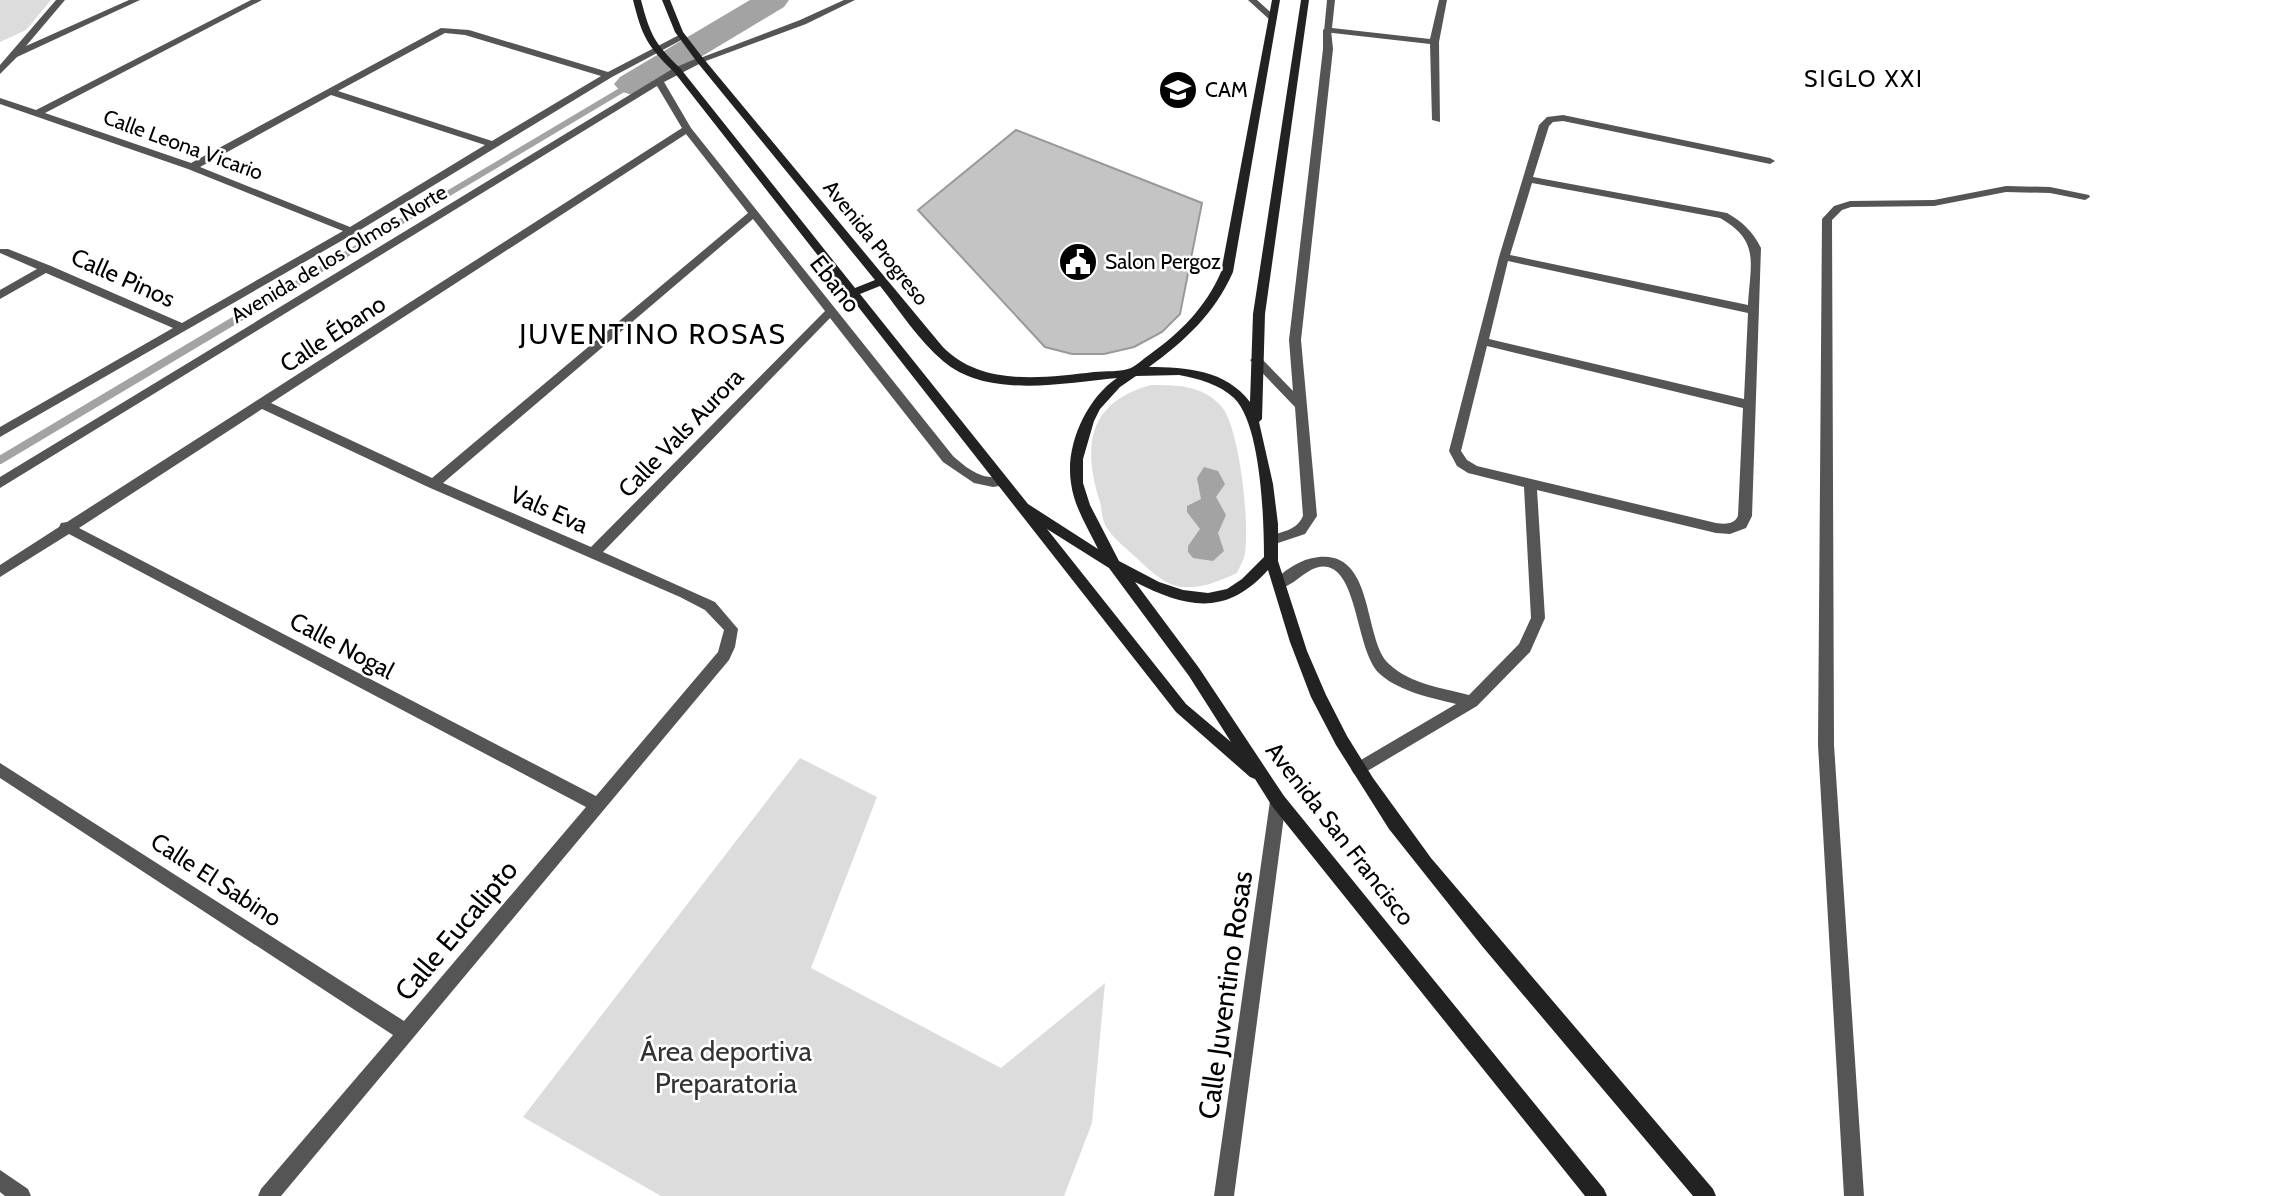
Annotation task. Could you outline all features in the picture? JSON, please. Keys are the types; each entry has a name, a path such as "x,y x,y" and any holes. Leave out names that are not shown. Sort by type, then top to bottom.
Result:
{"main road":[{"name":"Avenida Progreso","path":"637,0 645,31 658,51 1181,708 1261,778"},
{"name":"Avenida Progreso","path":"666,0 683,38 698,58 946,357 978,375 1019,383 1129,373"},
{"name":"Avenida San Francisco","path":"1276,0 1227,272 1202,315 1170,346 1129,373 1095,407 1077,459 1077,483 1083,505 1111,562 1227,721 1261,778 1597,1196"},
{"path":"1256,431 1256,360 1264,274 1305,0"},
{"path":"853,293 884,281"},
{"path":"1129,373 1165,370 1188,373 1222,384 1237,393 1246,404 1256,431"},
{"name":"Avenida San Francisco","path":"1256,431 1272,540 1271,558 1313,688 1338,738 1446,891 1706,1196"},
{"path":"1018,504 1111,562 1179,597 1200,599 1228,595 1242,587 1271,558"}],"street":[{"path":"0,71 61,0"},
{"path":"12,56 135,0"},
{"path":"38,113 258,0"},
{"name":"Avenida de los Olmos Norte","path":"0,482 659,82 675,69 698,58 803,22 851,0"},
{"path":"1252,0 1273,18"},
{"path":"1272,540 1300,531 1307,525 1310,516 1295,340 1328,49 1331,0"},
{"path":"1437,120 1434,42 1443,0"},
{"path":"192,167 438,32 450,29 609,75"},
{"path":"1328,30 1434,42"},
{"name":"Avenida de los Olmos Norte","path":"0,433 351,231 609,75 683,38"},
{"name":"Ebano","path":"659,82 687,129 948,458 959,469 982,481 1001,482"},
{"path":"330,92 491,144"},
{"name":"Calle Leona Vicario","path":"0,101 192,167 351,231"},
{"path":"1529,179 1723,215 1740,224 1749,233 1756,248 1745,516 1741,524 1730,529 1693,523 1473,470 1462,463 1455,451 1504,257 1544,125 1557,117 1770,162"},
{"name":"Calle Ébano","path":"0,572 687,129"},
{"path":"1854,1196 1841,1024 1826,745 1827,219 1838,208 1850,204 1934,203 2006,189 2050,190 2085,197"},
{"path":"433,484 753,214"},
{"name":"Calle Pinos","path":"4,251 181,327"},
{"path":"1504,257 1753,310"},
{"path":"0,295 47,268"},
{"name":"Calle Vals Aurora","path":"592,554 830,312"},
{"path":"1482,341 1750,405"},
{"path":"1256,360 1301,406"},
{"name":"Vals Eva","path":"263,404 433,484 710,606 731,629 728,647 724,656 686,700"},
{"path":"1359,769 1472,702 1525,648 1538,618 1530,485"},
{"name":"Calle Nogal","path":"66,527 597,806"},
{"path":"1280,583 1311,563 1323,560 1336,564 1345,570 1353,584 1379,663 1393,676 1472,702"},
{"name":"Calle Eucalipto","path":"268,1196 686,700"},
{"name":"Calle El Sabino","path":"0,769 405,1032"},
{"name":"Calle Juventino Rosas","path":"1224,1196 1278,801"},
{"path":"0,1180 21,1196"}],"green space":[{"path":"0,0 51,0 26,30 0,42"},
{"path":"1151,385 1180,386 1206,394 1221,406 1234,434 1245,503 1244,558 1237,573 1210,584 1181,587 1164,581 1118,542 1104,522 1092,462 1095,429 1102,415 1114,403"},
{"name":"Área deportiva Preparatoria","path":"800,758 877,797 811,968 1001,1068 1105,983 1092,1123 1064,1196 661,1196 523,1117"}],"shaded area":[{"path":"1204,467 1218,471 1225,484 1216,497 1226,515 1218,533 1224,551 1213,561 1193,558 1188,552 1188,546 1200,529 1187,512 1187,506 1201,499 1197,478"}],"building":[{"name":"Salon Pergoz","path":"1016,130 1202,203 1180,314 1162,332 1134,347 1104,354 1072,354 1045,347 918,210"}],"waterway":[{"path":"632,84 773,0"},
{"path":"271,299 632,84"},
{"path":"0,460 274,297"}],"place":[{"name":"CAM","path":"1178,90"},
{"name":"Salon Pergoz","path":"1078,262"}],"district":[{"name":"SIGLO XXI","path":"1864,79"},
{"name":"JUVENTINO ROSAS","path":"653,334"}]}
